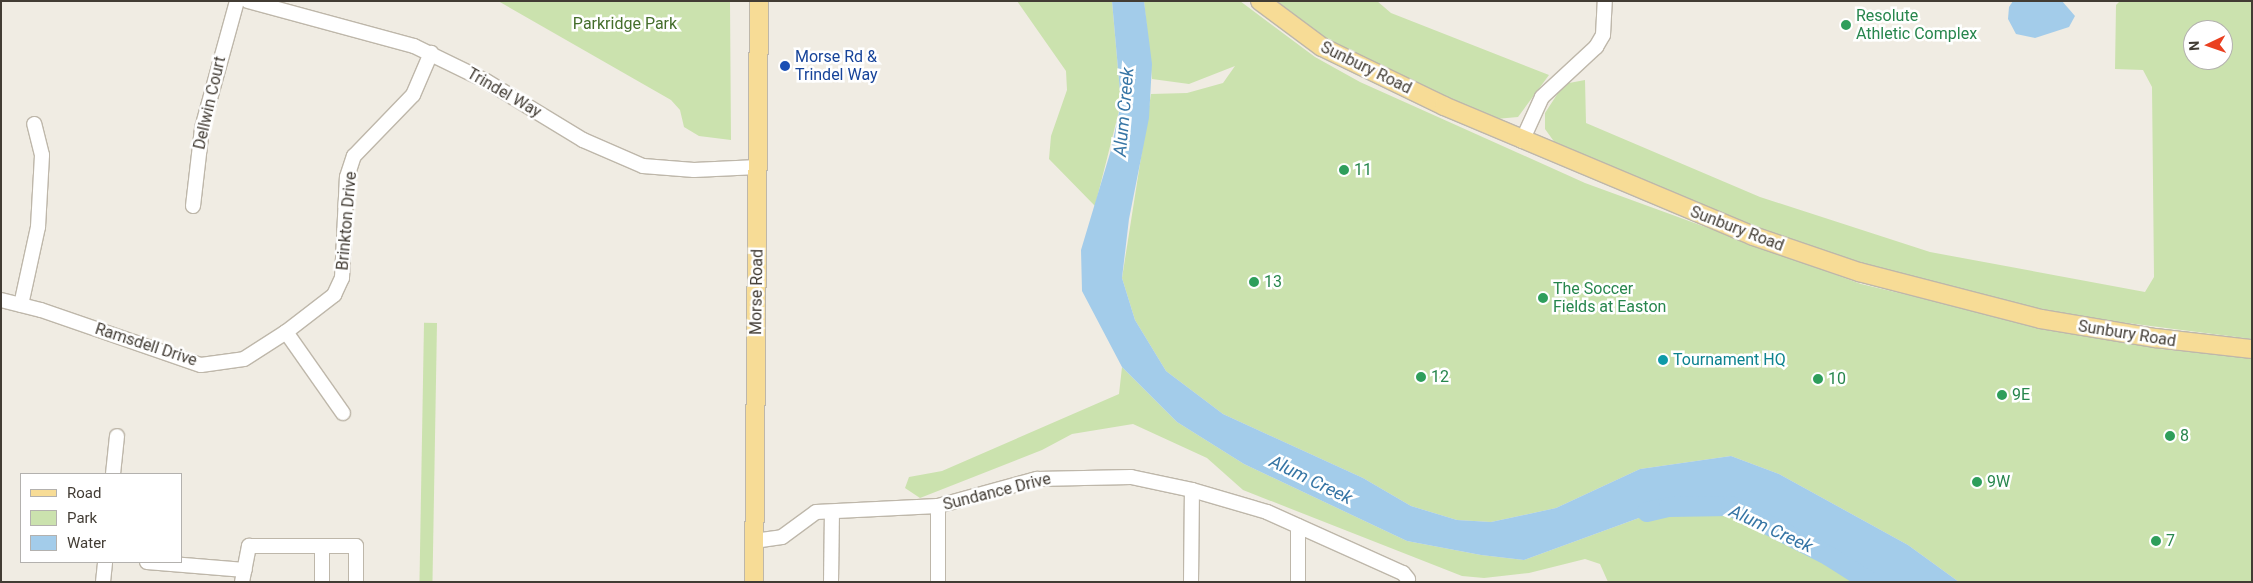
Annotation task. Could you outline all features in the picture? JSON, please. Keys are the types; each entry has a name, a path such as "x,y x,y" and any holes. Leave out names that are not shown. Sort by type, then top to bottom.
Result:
{"main road":[{"name":"Morse Road","path":"754,582 759,1"},
{"name":"Sunbury Road","path":"1260,1 1322,47 1522,141 1745,232 1868,275 1936,294 2084,328 2252,349"}],"street":[{"name":"Dellwin Court","path":"193,206 202,128 237,1"},
{"name":"Trindel Way","path":"248,1 414,46 431,53 486,81 583,140 643,166 694,170 758,168"},
{"path":"1522,141 1542,97 1596,47 1603,34 1605,1"},
{"name":"Brinkton Drive","path":"286,332 334,296 342,278 347,177 354,156 413,95 431,53"},
{"path":"21,305 38,226 42,156 34,124"},
{"name":"Ramsdell Drive","path":"1,300 201,364 244,358 286,332"},
{"path":"286,332 343,413"},
{"path":"113,473 116,436"},
{"name":"Sundance Drive","path":"754,541 782,537 807,516 832,512 938,506 1037,479 1062,476 1131,477 1242,503 1402,572 1408,579"},
{"path":"1191,582 1192,490"},
{"path":"938,506 938,582"},
{"path":"831,582 832,512"},
{"path":"1298,526 1298,582"},
{"path":"154,563 243,576 249,546 356,546 356,582"},
{"path":"322,546 322,582"},
{"path":"103,582 105,563"}],"green space":[{"name":"Parkridge Park","path":"498,1 730,1 731,140 699,136 684,127 680,110 671,100"},
{"path":"1017,1 1112,1 1121,103 1095,206 1049,159 1051,136 1067,90 1066,71"},
{"name":"The Soccer Fields at Easton","path":"1144,1 1240,1 1315,57 1360,82 1585,183 1861,284 2056,330 2160,349 2252,358 2252,582 1959,582 1908,545 1779,474 1731,456 1640,469 1556,508 1491,522 1457,520 1411,506 1363,478 1223,414 1166,371 1135,320 1122,278 1151,94 1187,93 1223,83 1235,66 1189,84 1152,79"},
{"path":"1266,1 1377,1 1391,13 1549,75 1518,117 1496,119 1368,64"},
{"path":"2120,1 2252,1 2252,339 2096,319 1946,291 1782,241 1558,147 1545,129 1545,113 1558,93 1569,83 1585,80 1586,123 1760,197 1930,252 2145,292 2154,277 2152,87 2143,70 2115,69 2116,5"},
{"path":"424,323 437,323 432,582 419,582"},
{"path":"1122,367 1177,422 1244,464 1407,541 1481,555 1524,560 1669,507 1731,506 1829,556 1870,582 1608,582 1600,564 1585,559 1529,573 1484,578 1462,576 1243,490 1207,458 1133,424 1072,434 1042,450 920,498 905,488 909,477 942,471 1119,394"}],"water":[{"path":"1112,1 1144,1 1152,64 1149,118 1129,219 1122,278 1135,320 1166,371 1223,414 1363,478 1411,506 1457,520 1491,522 1556,508 1640,469 1731,456 1779,474 1908,545 1959,582 1870,582 1829,556 1731,506 1669,507 1524,560 1481,555 1407,541 1244,464 1177,422 1122,367 1082,291 1081,250 1111,150 1121,103"},
{"path":"2013,1 2062,1 2075,16 2069,27 2035,38 2016,34 2008,19 2009,7"}],"waterway":[{"name":"Alum Creek","path":"1647,512 1669,507 1731,506 1829,556 1870,582"}],"place":[{"name":"Resolute Athletic Complex","path":"1846,25"},
{"name":"Morse Rd & Trindel Way","path":"785,66"},
{"name":"11","path":"1344,170"},
{"name":"13","path":"1254,282"},
{"name":"The Soccer Fields at Easton","path":"1543,298"},
{"name":"Tournament HQ","path":"1663,360"},
{"name":"12","path":"1421,377"},
{"name":"10","path":"1818,379"},
{"name":"9E","path":"2002,395"},
{"name":"8","path":"2170,436"},
{"name":"9W","path":"1977,482"},
{"name":"7","path":"2156,541"}]}
